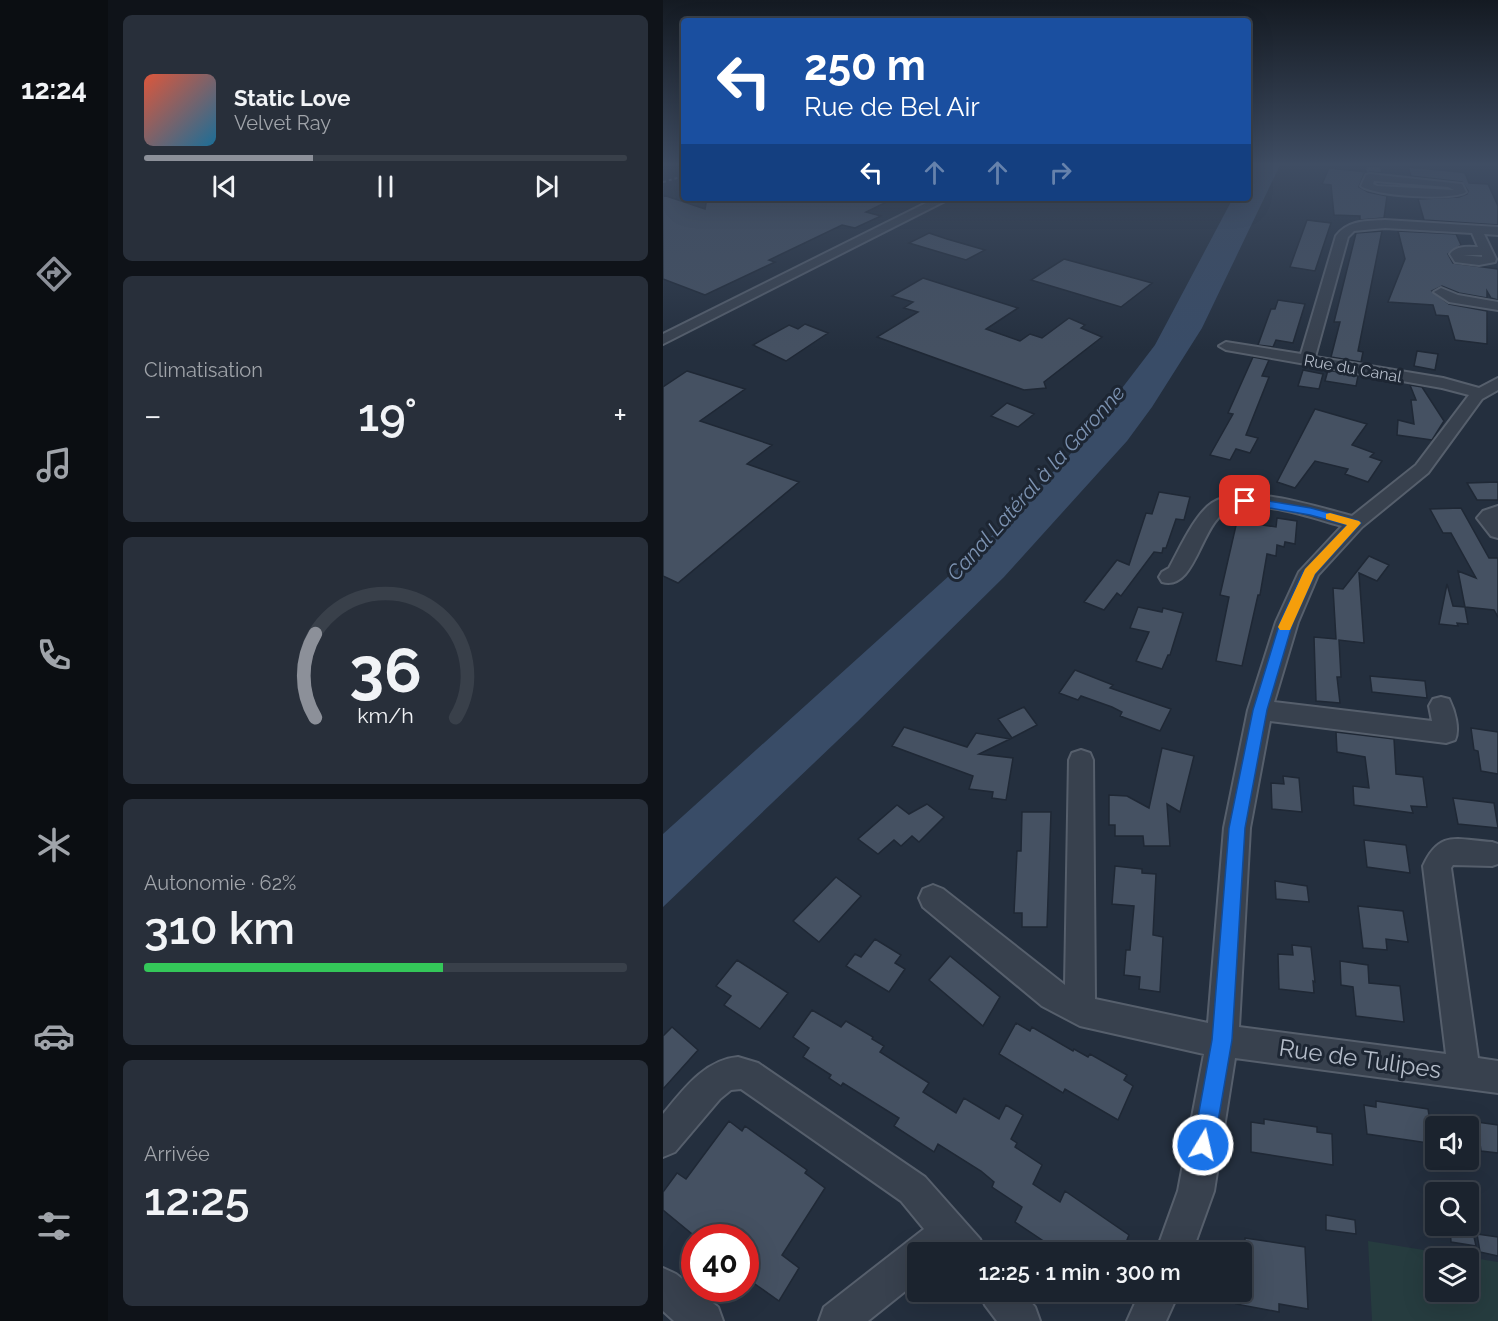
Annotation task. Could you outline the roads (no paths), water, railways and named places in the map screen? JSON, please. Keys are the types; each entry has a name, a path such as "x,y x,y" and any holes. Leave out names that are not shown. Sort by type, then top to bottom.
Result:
{"street":[{"path":"663,340 888,227"},
{"path":"1307,359 1342,236 1350,228 1356,227"},
{"path":"1468,227 1498,231"},
{"path":"1476,229 1486,251"},
{"path":"1441,292 1454,299 1498,306"},
{"name":"Rue du Canal","path":"1225,346 1443,383 1493,386"},
{"path":"1178,1242 1196,1191 1222,1040 1237,828 1260,710 1287,622 1309,572 1355,523 1422,469 1493,386"},
{"path":"1169,577 1177,573 1189,548 1219,507 1233,500 1269,503 1355,523"},
{"path":"1498,513 1487,518 1498,532"},
{"path":"1260,710 1446,733 1441,706"},
{"path":"1080,1011 1081,760"},
{"path":"1464,1073 1437,866 1446,852 1492,855"},
{"name":"Rue de Tulipes","path":"933,898 1053,995 1080,1011 1146,1028 1498,1077"},
{"path":"663,1140 713,1084 723,1076 734,1073 747,1074 913,1189 945,1242"},
{"path":"838,1321 907,1266"},
{"path":"663,1287 704,1321"},
{"path":"1005,1302 1021,1321"},
{"path":"1146,1321 1155,1302"}],"water":[{"path":"1218,227 1251,227 1202,328 1152,407 1127,441 1004,577 857,722 663,907 663,834 981,547 1077,447 1155,345"}],"water label":[{"name":"Canal Latéral à la Garonne","path":"1036,483"}]}
